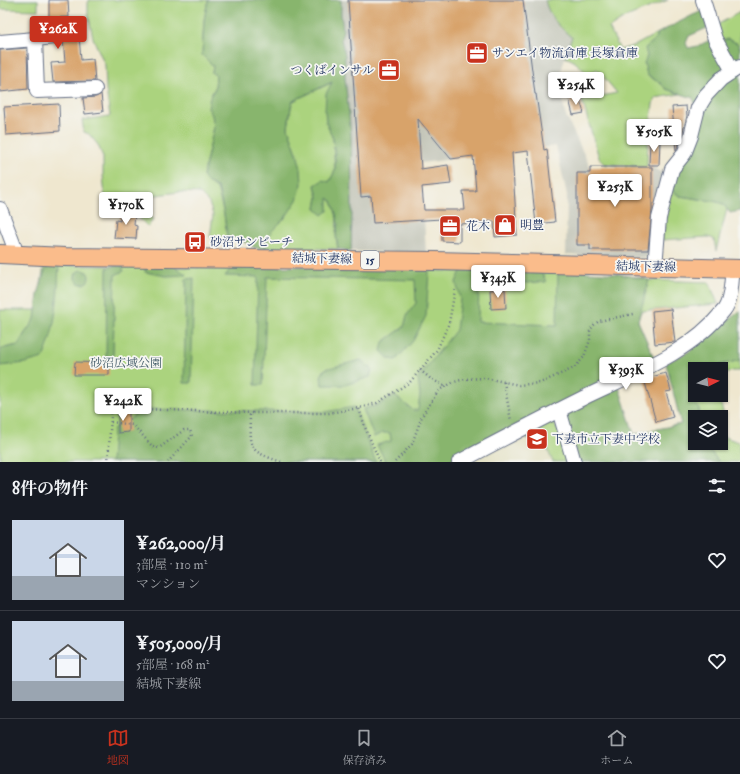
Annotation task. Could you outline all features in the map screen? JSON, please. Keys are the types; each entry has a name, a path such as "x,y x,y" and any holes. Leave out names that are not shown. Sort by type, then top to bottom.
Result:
{"main road":[{"name":"結城下妻線","path":"7,254 73,257 436,261 736,269"}],"street":[{"path":"655,267 659,218 672,170 684,154 691,136 698,108 702,101 721,79 736,69 715,39 703,0"},
{"path":"0,42 54,37 54,33"},
{"path":"35,39 38,91 95,89"},
{"path":"0,209 14,246 7,254"},
{"path":"458,462 686,346 725,309 736,269"},
{"path":"559,410 574,462"}],"path":[{"path":"111,408 254,413 329,413 359,408 377,403 410,382 437,350 449,323 455,290"},
{"path":"395,462 412,444 422,416 439,390 454,382 465,379 485,378 519,385 540,383 574,368 584,356 590,340 590,330 599,321 633,314"},
{"path":"420,370 431,379 445,387"},
{"path":"504,382 513,433"},
{"path":"108,462 112,402"},
{"path":"359,408 364,427 380,462"},
{"path":"254,413 250,415 249,438 252,447 261,455 281,462"},
{"path":"111,422 134,425 153,447 159,448 184,430 190,430 192,436 168,462"}],"shaded area":[{"path":"341,0 545,0 548,10 560,28 572,37 559,79 565,114 590,167 652,167 670,177 656,258 566,255 567,195 556,146 421,163 426,253 351,251 351,134 345,78 345,55 341,39 343,29"},
{"name":"下妻市立下妻中学校","path":"551,418 568,462 468,462"}],"green space":[{"path":"0,0 38,0 38,10 0,9"},
{"path":"88,0 208,0 204,20 202,55 213,66 212,73 216,75 215,88 210,97 214,127 203,176 207,182 217,188 224,214 227,237 210,237 213,215 209,203 199,193 179,192 149,196 145,203 149,216 153,219 148,227 136,215 135,211 125,209 106,210 103,157 98,145 89,134 84,132 82,120 110,116 106,90 105,65 93,38 88,13"},
{"path":"208,0 341,0 343,29 341,39 345,55 345,78 351,134 351,251 338,249 336,234 338,224 332,201 328,198 328,211 323,215 316,209 318,197 315,185 323,180 329,182 335,171 333,139 326,122 325,111 326,94 332,82 293,101 288,128 301,169 302,184 297,200 285,218 271,232 265,248 255,248 247,243 227,237 224,214 218,188 207,182 203,176 214,127 212,115 208,108 210,97 215,88 216,75 212,73 213,66 202,55 204,20"},
{"path":"545,0 668,0 626,17 609,28 620,50 636,45 658,33 656,39 646,48 647,75 660,83 666,89 680,94 655,98 648,142 647,167 604,164 599,158 582,100 617,93 597,69 589,74 576,63 565,57 572,37 552,17"},
{"path":"703,11 707,28 689,36 686,43 688,48 698,46 710,40 721,42 727,39 737,43 740,48 740,211 730,213 723,204 718,202 680,196 671,190 700,117 693,98 666,89 660,83 647,75 644,63 647,56 645,48 656,39 658,33"},
{"path":"740,12 740,48 737,43 721,42 717,25"},
{"path":"333,82 326,122 333,139 335,171 329,182 315,185 318,197 316,209 328,198 336,210 336,235 338,249 265,248 271,232 285,218 297,153 288,128 293,101"},
{"path":"671,190 680,196 718,202 723,204 727,209 716,251 714,239 708,237 662,240"},
{"path":"48,261 59,261 58,286 54,322 48,346 43,358 25,363 0,366 0,349 18,345 35,319 38,294"},
{"path":"150,261 168,262 187,275 166,276 145,272 145,268"},
{"name":"砂沼広域公園","path":"44,265 457,271 558,270 638,277 649,280 709,282 718,304 641,311 638,321 654,358 452,462 0,462 0,354 24,346 25,333 18,345 0,349 0,310 37,310"},
{"path":"426,265 429,272 426,316 413,341 396,360 389,359 381,351 383,342 404,327 407,315 416,303 415,280 267,277 263,385 255,385 258,277 225,276 232,267"},
{"path":"122,266 124,271 115,275 113,360 106,360 107,268"},
{"path":"475,267 541,270 546,282 479,285 478,322 557,325 558,270 619,274 649,280 638,321 654,358 618,384 634,434 681,424 666,363 690,351 740,311 740,360 728,363 688,362 688,402 695,402 699,410 688,410 688,450 709,450 719,462 578,462 570,435 547,409 446,462 386,462 377,445 391,441 390,433 382,433 374,437 363,409 375,406 395,396 413,410 418,410 420,395 418,378 456,330 460,299 456,282 461,271"},
{"path":"79,270 85,270 89,274 89,280 85,284 79,284 75,280 75,274"},
{"path":"194,278 191,383 184,383 186,279"},
{"path":"361,360 372,369 370,377 345,385 322,385 321,376 325,369"},
{"path":"740,360 740,371 728,373 728,363"},
{"path":"695,402 720,402 722,410 699,410"},
{"path":"354,407 376,462 111,462 113,431 116,426 132,418 139,409 325,412"},
{"path":"551,418 559,432 568,462 553,462 540,433 527,439 524,433"},
{"path":"728,438 739,442 740,462 719,462 709,450 728,450"}],"building":[{"path":"49,0 68,0 69,17 49,18"},
{"path":"348,0 523,0 544,150 547,149 555,222 536,224 528,151 512,153 517,235 495,237 494,221 460,224 460,242 442,241 442,219 373,223 371,196 361,197","holes":["418,119 451,159 473,156 476,191 463,191 465,210 424,210 422,187 451,184 448,165 421,169"]},
{"path":"79,36 81,60 93,59 95,81 53,82 51,63 65,62 63,38"},
{"path":"27,48 28,89 0,92 0,50"},
{"path":"101,94 103,112 85,114 83,98 96,97"},
{"path":"579,97 584,113 573,115 569,99"},
{"path":"59,104 60,131 6,135 4,107"},
{"path":"686,106 687,116 676,151 672,107"},
{"path":"650,140 660,141 659,165 649,165"},
{"path":"590,167 652,167 652,210 648,250 590,250 590,245 577,245 577,173 590,173"},
{"path":"120,211 135,212 134,225 137,226 136,239 114,238 116,220 120,221"},
{"path":"505,289 506,308 491,309 490,290"},
{"path":"671,309 675,342 655,344 652,311"},
{"path":"75,362 109,363 109,375 74,375"},
{"path":"666,373 671,391 666,392 673,417 656,422 644,379"},
{"path":"118,411 129,411 129,432 118,433"}],"place":[{"name":"サンエイ物流倉庫 長塚倉庫","path":"477,53"},
{"name":"つくばインサル","path":"389,70"},
{"name":"明豊","path":"505,225"},
{"name":"花木","path":"450,226"},
{"name":"砂沼サンビーチ","path":"195,242"},
{"name":"下妻市立下妻中学校","path":"537,439"}]}
